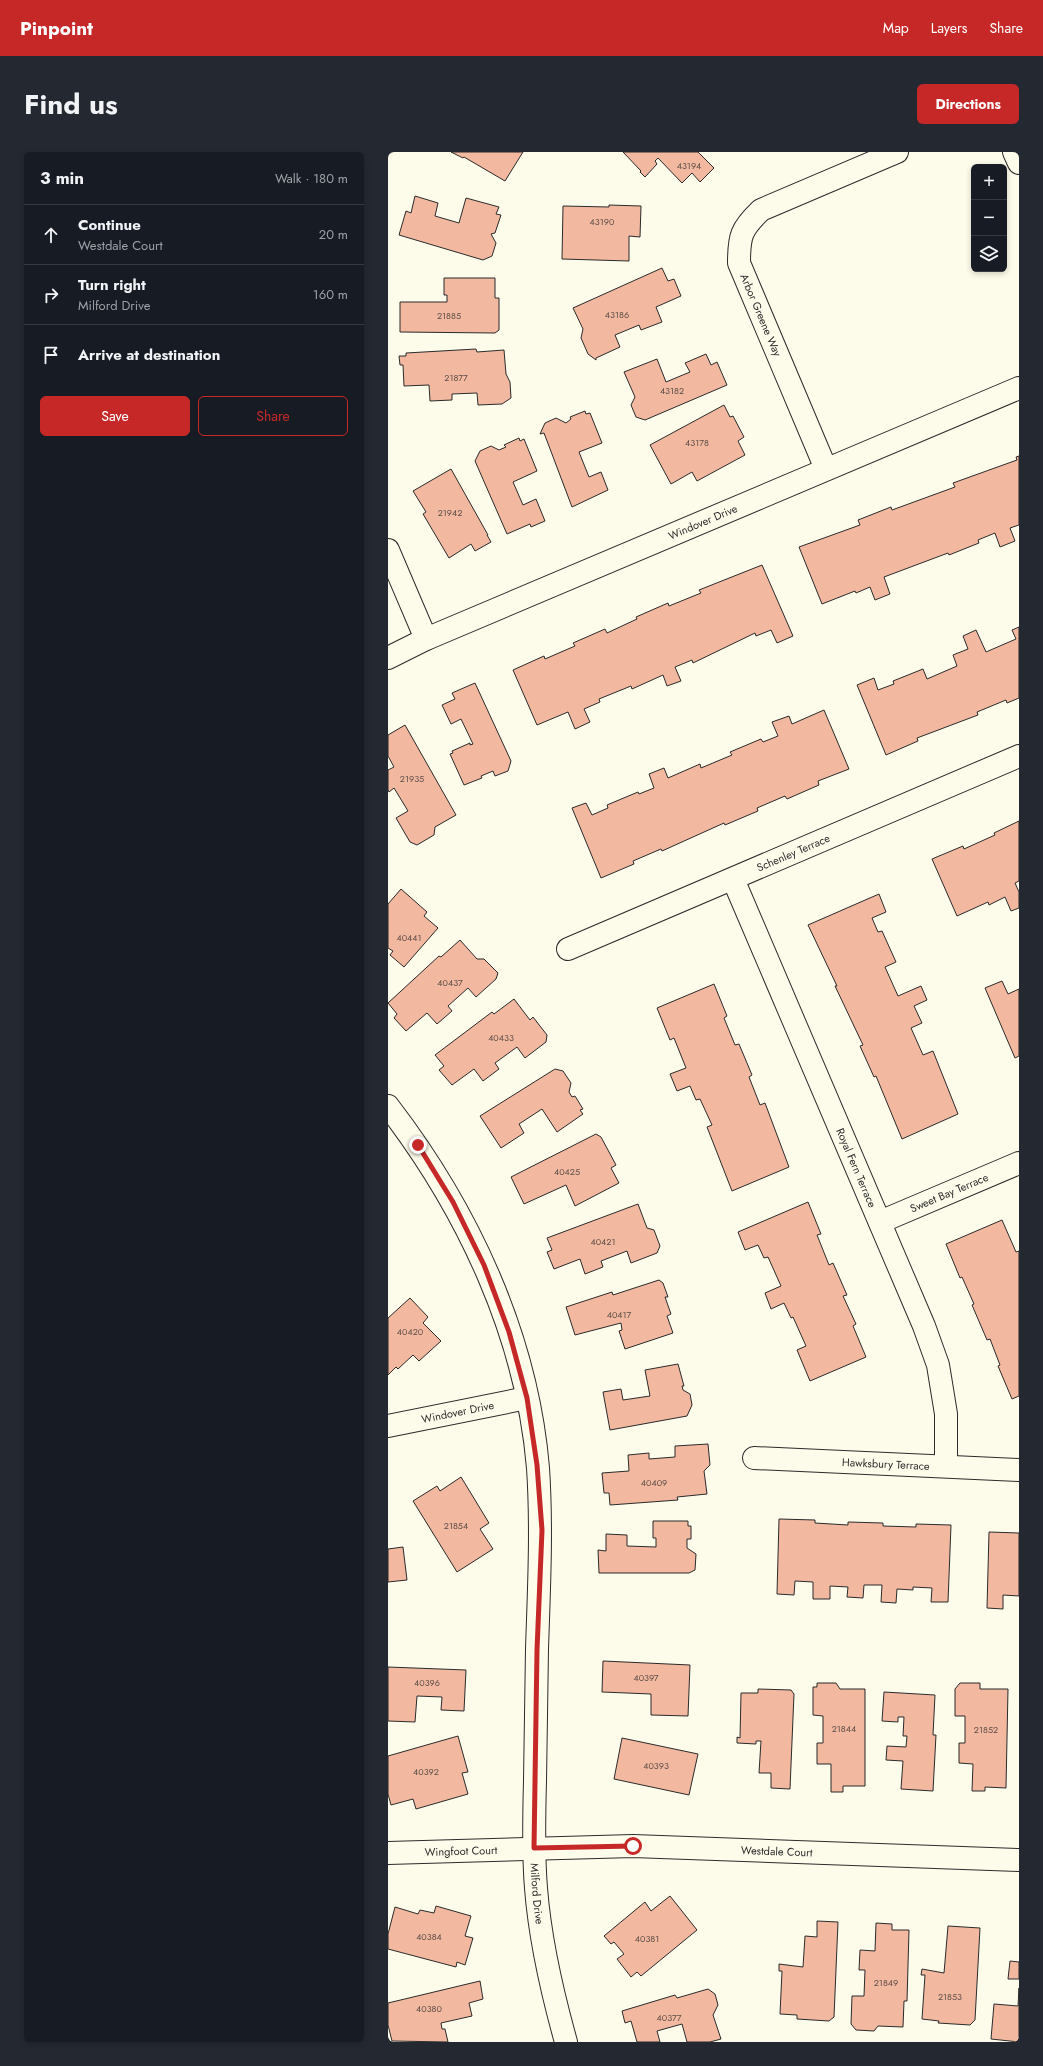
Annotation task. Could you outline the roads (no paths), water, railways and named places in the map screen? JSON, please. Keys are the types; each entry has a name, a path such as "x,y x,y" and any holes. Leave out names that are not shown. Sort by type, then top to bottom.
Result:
{"street":[{"name":"Arbor Greene Way","path":"826,469 739,264 739,242 747,223 761,210 897,152"},
{"path":"1014,152 1019,163"},
{"name":"Windover Drive","path":"388,658 426,639 1019,388"},
{"path":"388,550 426,639"},
{"name":"Schenley Terrace","path":"568,949 1019,756"},
{"name":"Royal Fern Terrace","path":"733,879 924,1326 938,1366 946,1414 946,1466"},
{"name":"Milford Drive","path":"388,1106 418,1145 453,1202 484,1265 509,1332 527,1398 537,1465 542,1530 537,1650 534,1848 536,1890 543,1944 566,2042"},
{"name":"Sweet Bay Terrace","path":"880,1222 1019,1163"},
{"name":"Windover Drive","path":"388,1426 527,1398"},
{"name":"Hawksbury Terrace","path":"754,1458 1019,1470"},
{"name":"Westdale Court","path":"534,1848 633,1846 1019,1860"},
{"name":"Wingfoot Court","path":"388,1853 534,1848"}]}
